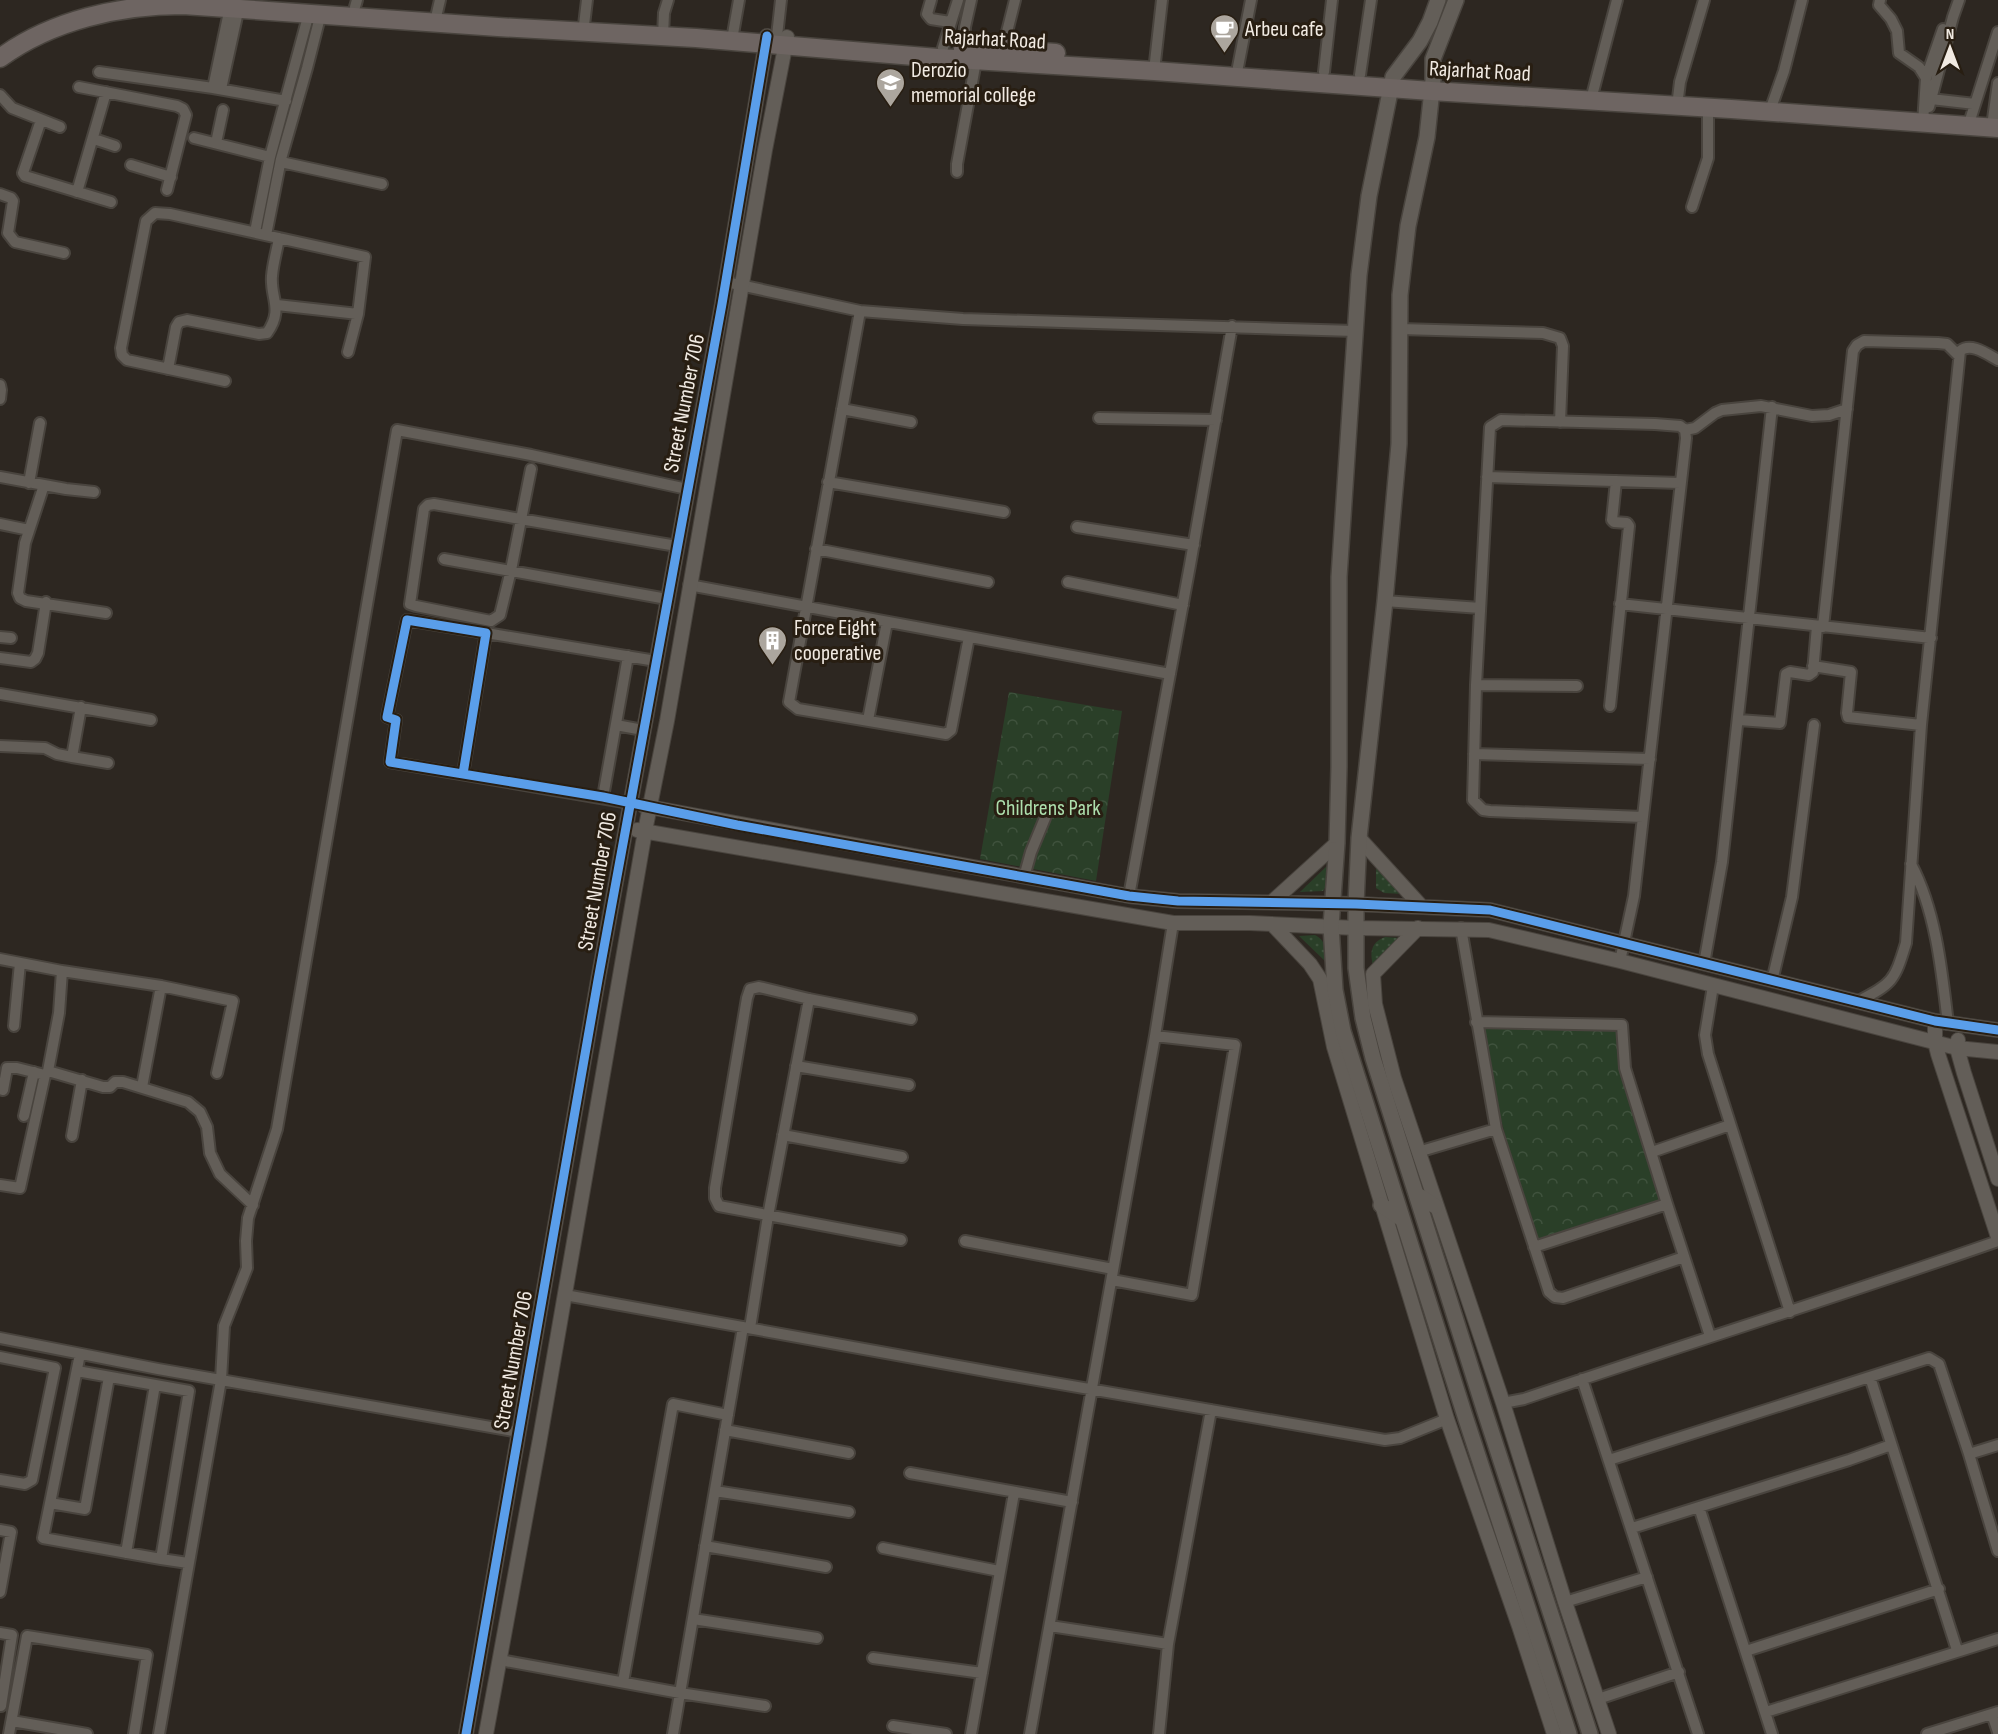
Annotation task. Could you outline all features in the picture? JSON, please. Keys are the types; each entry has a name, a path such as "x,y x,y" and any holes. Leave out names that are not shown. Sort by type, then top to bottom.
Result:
{"main road":[{"path":"0,46 62,15 125,0"},
{"name":"Rajarhat Road","path":"273,0 438,7 663,33 943,48 970,55"},
{"path":"1438,0 1426,41 1392,82 1369,196 1359,275 1339,577 1339,767 1334,904 1331,926 1335,990 1343,1031 1402,1219 1569,1734"},
{"path":"1456,0 1433,59 1426,137 1408,226 1400,295 1399,444 1385,600 1359,838 1356,968 1363,1018 1373,1058 1590,1734"},
{"name":"Rajarhat Road","path":"0,58 20,45 58,27 124,8 152,4 242,6 498,27 733,34 777,40 970,55 1392,82 1708,107 1926,112 1973,110 1996,122"},
{"name":"Rajarhat Road","path":"1155,67 1238,67 1324,72 1360,75 1392,82"},
{"name":"Rajarhat Road","path":"1432,86 1593,92 1772,105 1926,112 1996,122"},
{"path":"1416,1194 1436,1206"},
{"path":"1382,1205 1402,1219"}],"street":[{"path":"584,25 587,0"},
{"path":"663,33 668,0"},
{"path":"733,34 739,0"},
{"path":"486,1734 645,831 651,808 741,286 781,0"},
{"path":"931,0 927,14 931,19 950,22"},
{"path":"943,48 958,0"},
{"path":"957,172 970,55 965,27 971,0"},
{"path":"1000,56 1015,0"},
{"path":"1155,67 1162,0"},
{"path":"1238,67 1251,0"},
{"path":"1324,72 1332,0"},
{"path":"1360,75 1371,0"},
{"path":"1593,92 1617,0"},
{"path":"1678,98 1680,82 1704,0"},
{"path":"1772,105 1784,71 1802,0"},
{"path":"1880,0 1879,5 1891,19 1897,31 1899,53 1919,67 1926,78"},
{"path":"1926,112 1926,78 1952,0"},
{"path":"1926,112 1959,0"},
{"path":"217,88 242,6"},
{"path":"260,234 299,46 315,13"},
{"path":"276,159 312,49 315,13"},
{"path":"1973,110 1998,32"},
{"name":"Street Number 706","path":"466,1734 676,546 726,282 777,40"},
{"path":"299,46 312,49"},
{"path":"99,72 217,88 286,101"},
{"path":"1996,122 1998,83"},
{"path":"80,87 183,109 186,115 167,190"},
{"path":"77,192 106,92"},
{"path":"0,95 12,108 60,127"},
{"path":"1692,207 1708,158 1708,107"},
{"path":"216,143 223,110"},
{"path":"41,120 23,173 25,176 111,202"},
{"path":"194,138 382,184"},
{"path":"94,139 115,146"},
{"path":"131,165 171,177"},
{"path":"0,194 13,201 8,233 15,242 64,253"},
{"path":"225,381 127,360 122,355 121,348 146,220 155,213 170,214 365,257 357,314 348,352"},
{"path":"168,369 179,322 187,320 258,334 267,333 277,305 272,278 279,238"},
{"path":"726,282 860,311 963,319 1355,331"},
{"path":"277,305 357,314"},
{"path":"860,311 789,702 798,709 946,734 951,730 969,637"},
{"path":"1129,896 1232,327"},
{"path":"1400,329 1543,333 1560,338 1563,346 1560,422"},
{"path":"1738,720 1780,723 1786,674 1790,672 1809,675 1813,672 1853,351 1864,341 1938,343 1947,344 1959,356"},
{"path":"1857,1002 1891,982 1897,973 1906,943 1921,725 1960,351 1964,347 1971,347 1998,360"},
{"path":"0,384 2,390 0,399"},
{"path":"1685,430 1695,428 1722,410 1761,406 1812,416 1829,415 1847,409"},
{"path":"1704,964 1722,862 1773,407"},
{"path":"842,409 911,422"},
{"path":"1099,418 1216,420"},
{"path":"1620,961 1634,896 1650,759 1680,483 1686,438 1685,430 1680,426 1502,420 1493,424 1489,432 1476,685 1473,800 1483,810 1643,817"},
{"path":"29,483 40,423"},
{"path":"159,1734 221,1380 224,1326 247,1268 248,1218 277,1129 397,429 687,489"},
{"path":"531,469 522,519 500,615 491,621 410,603 424,509 428,505 434,504 522,519 676,546"},
{"path":"0,477 94,492"},
{"path":"1487,477 1680,483"},
{"path":"1610,706 1629,526 1627,523 1612,520 1616,481"},
{"path":"828,482 1004,512"},
{"path":"44,485 25,543 18,593 20,598 26,601 45,602 106,614"},
{"path":"0,524 29,530"},
{"path":"1077,527 1194,545"},
{"path":"816,549 988,582"},
{"path":"444,559 667,599"},
{"path":"1068,582 1183,605"},
{"path":"689,585 1170,674"},
{"path":"1385,600 1480,608"},
{"path":"0,658 31,662 35,659 38,653 45,602"},
{"path":"1620,604 1931,638"},
{"path":"656,661 407,620 387,717 396,720 390,762 603,797 651,808 1129,896 1178,902 1356,904 1490,910 1947,1024 1998,1030"},
{"path":"868,720 886,622"},
{"path":"463,774 486,633"},
{"path":"603,797 628,656"},
{"path":"1813,666 1851,672 1848,717 1921,725"},
{"path":"1476,685 1577,686"},
{"path":"0,694 151,720"},
{"path":"72,757 81,707"},
{"path":"616,725 643,730"},
{"path":"1772,981 1794,889 1814,725"},
{"path":"0,746 45,748 57,754 108,763"},
{"path":"1474,754 1650,759"},
{"path":"1024,877 1045,818"},
{"path":"626,828 1173,923 1489,930 1620,961 1957,1048 1998,1052"},
{"path":"1359,838 1421,906"},
{"path":"1272,902 1337,843"},
{"path":"1911,864 1917,876 1935,935 1941,965 1947,1024 1957,1048 1998,1179"},
{"path":"1030,1734 1113,1275 1173,923"},
{"path":"1272,924 1310,964 1320,979 1334,1047 1446,1419 1519,1626 1554,1734"},
{"path":"1418,928 1373,974 1375,1004 1383,1043 1503,1403 1609,1734"},
{"path":"1461,928 1496,1129 1549,1292 1559,1299 1684,1257"},
{"path":"0,959 161,986 233,1001 217,1073"},
{"path":"14,1026 21,963"},
{"path":"0,1185 20,1188 58,1022 62,971"},
{"path":"142,1087 161,986"},
{"path":"1713,986 1705,1035 1708,1054 1790,1312"},
{"path":"901,1240 719,1206 715,1197 715,1188 750,989 759,987 911,1019"},
{"path":"673,1734 725,1430 747,1328 809,999"},
{"path":"1476,1022 1622,1025 1625,1068 1710,1336"},
{"path":"1935,1042 1947,1024"},
{"path":"965,1241 1192,1295 1235,1045 1155,1036"},
{"path":"1503,1403 1524,1399 1710,1336 1790,1312 1998,1239 1935,1042"},
{"path":"796,1066 909,1085"},
{"path":"0,1089 3,1090 8,1068 16,1068 82,1080 103,1087 110,1087 115,1082 123,1082 188,1102 200,1112 207,1127 210,1153 220,1174 253,1205"},
{"path":"24,1116 34,1072"},
{"path":"72,1136 82,1080"},
{"path":"1652,1152 1730,1125"},
{"path":"1418,1152 1496,1129"},
{"path":"783,1135 902,1157"},
{"path":"1534,1247 1667,1204"},
{"path":"565,1295 1385,1440 1400,1438 1446,1419"},
{"path":"0,1338 221,1380 519,1432"},
{"path":"80,1354 43,1538 188,1563"},
{"path":"0,1357 55,1368 32,1480 25,1484 0,1480"},
{"path":"1609,1460 1925,1358 1933,1359 1939,1364 1998,1551"},
{"path":"77,1371 189,1391 161,1559"},
{"path":"50,1503 85,1509 109,1377"},
{"path":"1870,1377 1957,1650"},
{"path":"1582,1379 1698,1734"},
{"path":"126,1553 155,1385"},
{"path":"623,1682 673,1404 728,1416"},
{"path":"1159,1734 1168,1644 1211,1410"},
{"path":"725,1430 849,1453"},
{"path":"1632,1528 1891,1445"},
{"path":"1969,1454 1998,1445"},
{"path":"910,1473 1072,1502"},
{"path":"715,1491 849,1512"},
{"path":"971,1734 1014,1493"},
{"path":"1699,1507 1772,1734"},
{"path":"0,1530 11,1532 0,1592"},
{"path":"705,1546 826,1567"},
{"path":"883,1548 999,1570"},
{"path":"1565,1602 1647,1576"},
{"path":"1746,1651 1939,1589"},
{"path":"693,1619 818,1638"},
{"path":"1050,1626 1168,1644"},
{"path":"0,1633 12,1635 1,1706"},
{"path":"9,1734 27,1636 147,1656 134,1734"},
{"path":"1766,1712 1957,1650 1998,1639"},
{"path":"873,1658 982,1673"},
{"path":"500,1660 765,1706"},
{"path":"1598,1699 1678,1672"},
{"path":"1927,1734 1995,1713 1998,1732"},
{"path":"12,1721 87,1734"},
{"path":"893,1726 946,1734"}],"green space":[{"name":"Childrens Park","path":"1009,692 1122,711 1096,881 980,859"},
{"path":"1330,863 1328,883 1323,891 1300,892"},
{"path":"1376,865 1403,894 1384,893 1376,888"},
{"path":"1315,935 1324,943 1326,962 1299,936"},
{"path":"1385,937 1400,938 1374,969 1373,946"},
{"path":"1476,1022 1622,1025 1624,1084 1667,1204 1534,1247"}],"cycle path":[{"path":"466,1734 598,980 722,304 767,36"},
{"path":"463,774 486,633 407,620 387,717 396,720 390,762 603,797 737,825 1129,896 1178,901 1356,904 1490,910 1935,1021 1998,1030"}],"place":[{"name":"Arbeu cafe","path":"1224,54"},
{"name":"Derozio memorial college","path":"890,108"},
{"name":"Force Eight cooperative","path":"773,666"}]}
